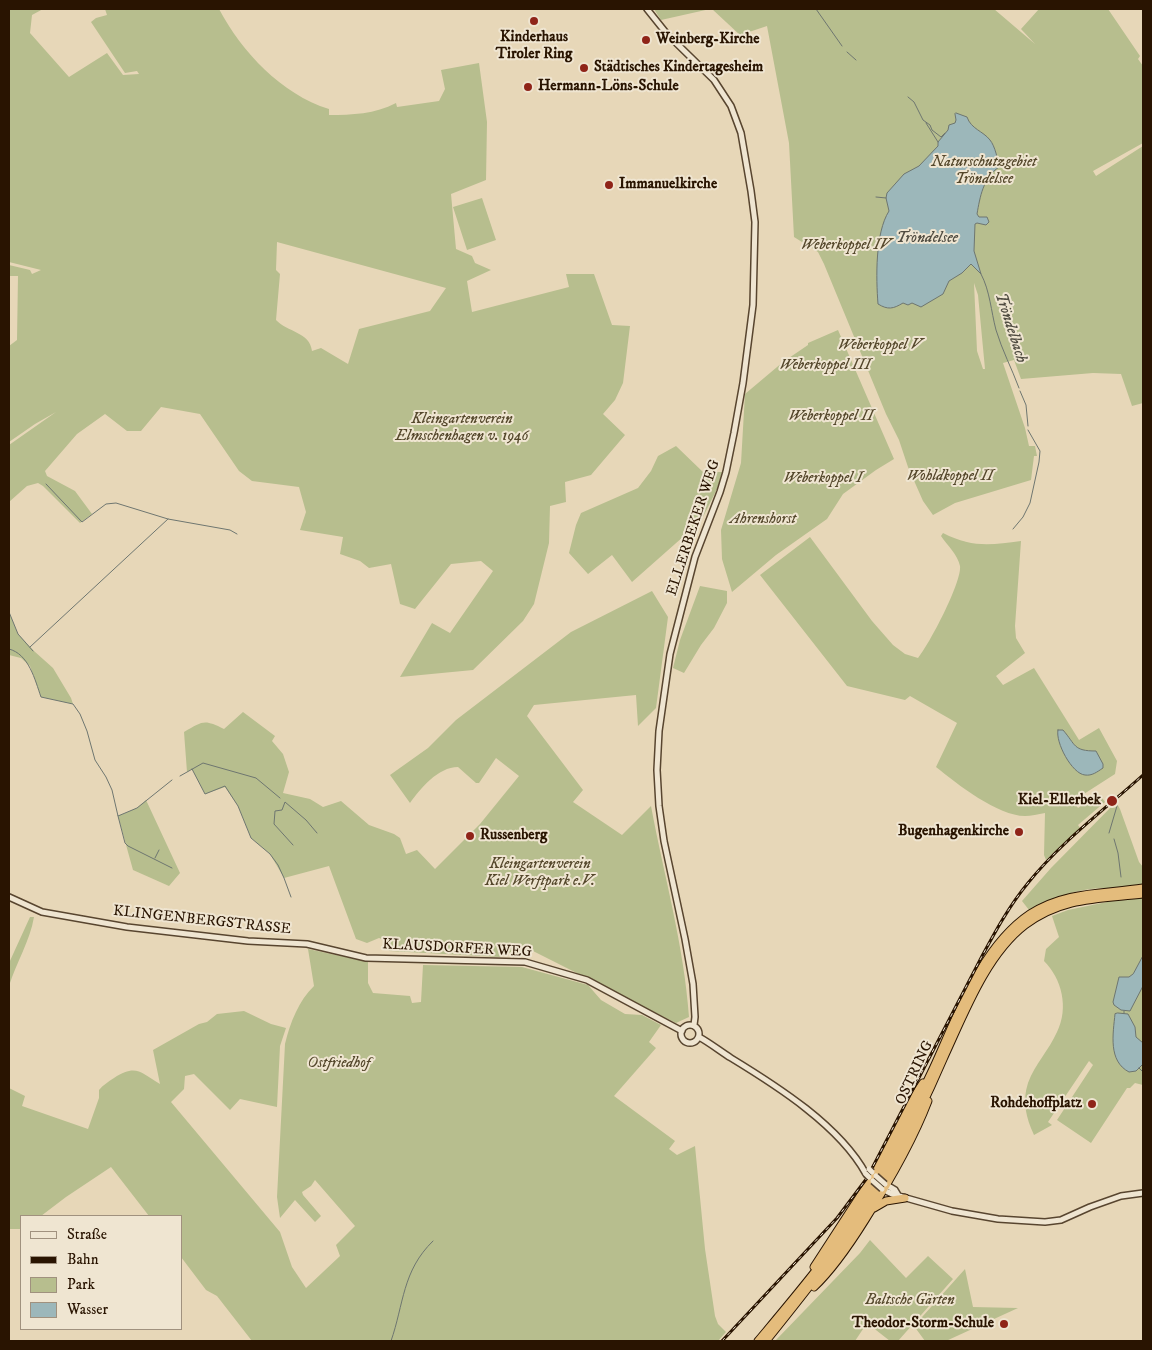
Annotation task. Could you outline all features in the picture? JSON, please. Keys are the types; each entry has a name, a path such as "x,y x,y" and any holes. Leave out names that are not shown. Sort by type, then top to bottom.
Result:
{"highway":[{"name":"OSTRING","path":"1106,894 1143,888"},
{"name":"OSTRING","path":"766,1341 872,1190 934,1074 976,980 996,947 1011,930 1031,914 1052,903 1075,896 1143,894"},
{"path":"801,1293 806,1278 871,1175 917,1092 934,1074"},
{"path":"801,1293 815,1286 833,1266 871,1210 920,1120 932,1092 934,1074"},
{"path":"871,1210 886,1201 902,1196"},
{"name":"OSTRING","path":"758,1341 801,1293"}],"street":[{"name":"ELLERBEKER WEG","path":"647,9 666,34 714,80 731,106 741,134 752,191 755,222 753,303 736,425 726,472 695,557 670,654 659,732 657,770 659,806 664,842 693,984 694,1025"},
{"name":"KLINGENBERGSTRASSE","path":"9,897 42,912 127,927 239,940 307,944 366,958"},
{"name":"KLAUSDORFER WEG","path":"366,958 524,962 587,980 682,1030 683,1040 695,1042 698,1037 793,1098 842,1142 871,1175 892,1194 960,1213 998,1219 1045,1222 1061,1220 1130,1193 1143,1193"},
{"path":"682,1030 686,1025 694,1025 699,1030 698,1037"}],"green space":[{"name":"Kleingartenverein Elmschenhagen v. 1946","path":"9,9 43,9 32,15 30,33 69,77 107,53 123,75 139,74 137,71 125,73 91,22 96,18 107,15 105,9 219,9 239,41 265,70 295,93 329,109 329,115 372,112 396,103 397,107 439,101 445,89 441,70 479,63 487,122 486,180 451,194 456,249 472,256 475,263 491,270 467,281 472,312 569,287 566,274 594,274 612,325 630,326 623,383 615,400 603,414 625,435 591,475 565,482 566,502 550,506 549,543 534,604 523,621 473,670 400,677 432,623 450,633 493,571 481,561 451,564 415,609 400,604 391,564 369,568 360,561 340,554 343,537 300,530 306,512 299,487 252,481 239,471 200,414 161,407 141,431 127,431 105,414 77,434 45,471 47,476 75,491 92,514 80,523 38,483 27,486 9,502 9,445 56,412 9,442 9,346 17,340 18,276 9,276 9,265 30,270 32,274 41,270 9,262","holes":["277,242 446,288 430,311 359,329 348,364 321,348 312,351 303,336 276,320 280,274 276,270"]},
{"path":"654,9 710,9 661,20"},
{"path":"712,9 994,9 1035,44 1021,29 1039,9 1108,9 1140,56 1138,59 1143,66 1143,143 1093,171 1096,176 1143,146 1143,403 1132,406 1121,374 1093,373 1021,379 1014,360 1003,363 1025,428 1029,446 1035,446 1037,456 1034,456 1031,480 955,503 933,515 923,501 908,467 899,440 886,414 818,252 794,237 789,143 767,26 740,35","holes":["974,283 978,295 985,369 983,369 977,351"]},
{"path":"482,198 496,240 467,250 453,207"},
{"path":"838,330 894,459 843,494 827,519 776,555 732,592 722,559 721,530 741,463 745,394 783,362 808,345 808,343"},
{"path":"676,446 703,472 722,472 717,489 701,521 632,582 612,555 588,574 569,553 581,513 638,488 651,471 658,456"},
{"path":"943,533 963,541 982,544 1021,541 1015,626 1016,638 1025,653 996,676 1003,685 1034,668 1079,740 1099,728 1117,761 1115,774 1073,801 1078,808 1099,794 1105,802 1078,825 1080,828 1046,860 1044,855 1045,813 1025,816 1003,811 978,798 936,767 957,723 910,696 905,700 847,686 760,575 810,537 872,621 893,645 905,654 918,658 944,613 959,574 959,562 941,536"},
{"path":"700,586 727,591 727,603 714,628 684,673 673,668 680,640"},
{"name":"Kleingartenverein Kiel Werftpark e.V.","path":"652,591 668,617 656,708 638,726 636,695 534,705 527,716 583,790 573,802 622,835 651,806 678,937 686,990 689,1017 676,1023 531,950 516,950 499,957 389,951 388,941 379,938 367,943 356,939 329,866 284,878 270,854 251,838 238,806 225,787 205,794 192,769 187,772 184,732 195,725 204,723 224,729 243,712 275,736 272,741 283,754 289,772 283,793 310,799 323,807 341,801 369,825 400,838 406,854 417,850 435,869 480,824 519,776 496,758 479,783 476,783 458,767 451,768 430,780 410,803 390,775 428,748 456,720 571,632"},
{"path":"9,612 18,634 53,668 73,704 41,697 30,666 21,658 9,655"},
{"path":"146,800 180,873 169,886 133,870 118,816 137,808"},
{"path":"1116,802 1139,862 1143,867 1143,1085 1135,1083 1130,1088 1127,1088 1091,1143 1057,1120 1093,1065 1089,1061 1048,1122 1052,1125 1034,1135 1026,1109 1026,1090 1034,1070 1057,1032 1063,1013 1062,994 1059,985 1044,961 1046,949 1059,937 1052,916 1068,910 1107,902 1106,888 1076,892 1029,910 1022,901 1051,868"},
{"path":"30,917 34,917 32,926 9,986 9,963"},
{"name":"Ostfriedhof","path":"308,949 368,962 368,983 373,993 410,996 412,1003 421,1002 423,965 522,967 588,985 601,1000 625,1014 642,1015 661,1025 649,1042 656,1048 614,1096 675,1141 669,1149 677,1155 695,1146 705,1249 715,1316 718,1324 726,1332 718,1341 252,1341 217,1296 206,1290 182,1258 182,1215 148,1215 111,1167 42,1215 20,1215 20,1229 9,1229 9,1088 25,1096 22,1106 88,1129 99,1098 99,1090 106,1084 128,1071 138,1071 160,1084 153,1050 199,1024 207,1022 217,1014 244,1011 271,1024 286,1028 280,1046 277,1107 240,1099 230,1110 194,1074 185,1076 184,1089 171,1102 280,1232 292,1267 306,1288 340,1256 336,1245 355,1226 315,1180 311,1186 302,1192 321,1216 315,1222 295,1200 280,1218 277,1197 285,1044 296,1012 314,986"},
{"name":"Baltsche Gärten","path":"870,1240 906,1278 928,1256 953,1279 898,1341 890,1341 867,1323 855,1341 775,1341 860,1253"},
{"path":"965,1269 973,1307 1018,1308 946,1341 925,1341 914,1326"}],"water":[{"name":"Tröndelsee","path":"956,113 967,117 974,127 990,140 995,149 999,167 986,182 978,208 977,214 979,217 987,217 989,222 986,225 975,224 974,251 981,274 971,264 962,273 949,281 943,294 921,307 912,303 908,305 903,303 893,308 885,307 878,304 877,256 881,231 889,211 886,198 887,193 904,174 919,166 938,146 938,142 948,130 949,125 955,123"},
{"path":"1058,730 1063,730 1079,748 1096,751 1103,764 1103,768 1088,775 1080,773 1075,769 1062,749"},
{"path":"1143,956 1143,986 1130,1011 1121,1010 1113,1002 1119,977 1129,977 1133,974"},
{"path":"1115,1014 1128,1014 1135,1027 1136,1037 1143,1043 1143,1064 1136,1071 1129,1072 1122,1067 1115,1054 1113,1030"}],"waterway":[{"path":"816,9 842,46"},
{"path":"847,52 856,60"},
{"path":"908,97 914,102 923,120 930,125 932,130 941,137 945,133"},
{"path":"926,123 938,142"},
{"path":"876,197 886,198"},
{"name":"Tröndelbach","path":"981,274 988,294 998,337 1019,388"},
{"name":"Tröndelbach","path":"1020,391 1026,405 1028,426"},
{"name":"Tröndelbach","path":"1013,529 1023,517 1030,503 1039,462 1040,451 1028,430"},
{"path":"46,484 82,522 106,504 116,503 168,519 230,530 237,534"},
{"path":"30,647 168,519"},
{"path":"9,612 18,634 33,651"},
{"path":"9,649 22,656 34,676 41,697 73,704 80,714 95,760 112,790 118,816 137,808 172,780"},
{"path":"180,776 203,763 256,778 280,798"},
{"path":"192,769 205,794 225,786 238,806 251,838 270,854 278,865 291,897"},
{"path":"293,845 274,824 275,811 282,810 285,802 306,820 317,833"},
{"name":"Tröndelbach","path":"1109,833 1117,806"},
{"path":"118,816 125,843 128,846 172,868"},
{"name":"Tröndelbach","path":"1114,839 1121,877"},
{"path":"155,858 159,850"},
{"name":"Tröndelbach","path":"1139,1068 1143,1072"},
{"path":"391,1341 405,1288 415,1264 433,1241"}],"railway":[{"path":"722,1341 837,1218 867,1178 981,958 1021,892 1054,854 1143,775"}],"place":[{"name":"Kinderhaus Tiroler Ring","path":"534,21"},
{"name":"Weinberg-Kirche","path":"646,40"},
{"name":"Städtisches Kindertagesheim","path":"584,68"},
{"name":"Hermann-Löns-Schule","path":"528,87"},
{"name":"Immanuelkirche","path":"609,185"},
{"name":"Kiel-Ellerbek","path":"1112,801"},
{"name":"Bugenhagenkirche","path":"1019,832"},
{"name":"Russenberg","path":"470,836"},
{"name":"Rohdehoffplatz","path":"1092,1104"},
{"name":"Theodor-Storm-Schule","path":"1004,1324"}],"park label":[{"name":"Naturschutzgebiet Tröndelsee","path":"984,172"},
{"name":"Weberkoppel IV","path":"846,246"},
{"name":"Weberkoppel V","path":"880,346"},
{"name":"Weberkoppel III","path":"825,366"},
{"name":"Weberkoppel II","path":"831,417"},
{"name":"Wohldkoppel II","path":"950,477"},
{"name":"Weberkoppel I","path":"823,479"},
{"name":"Ahrenshorst","path":"763,520"}]}
